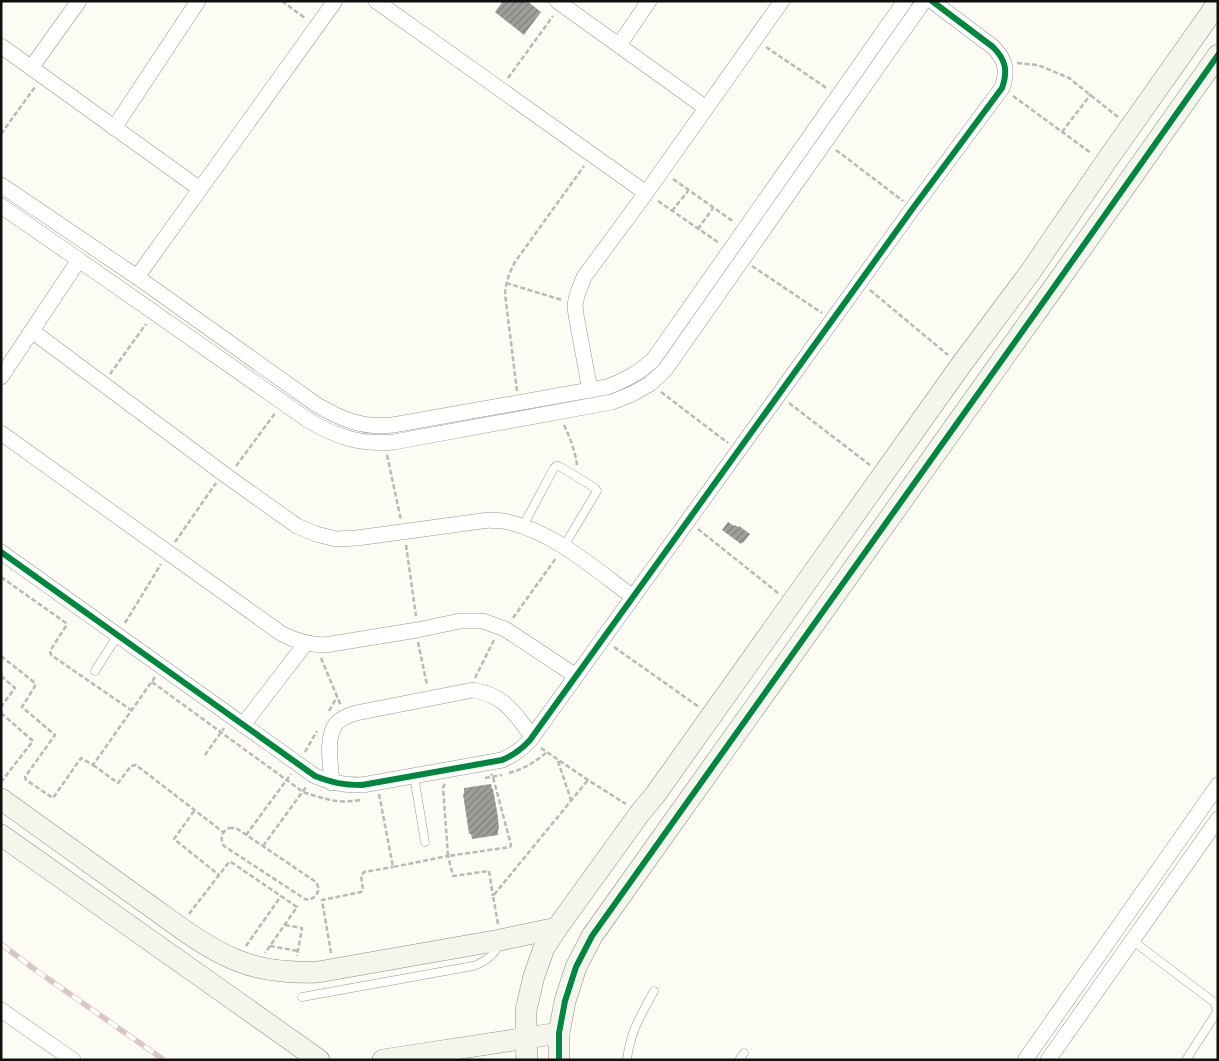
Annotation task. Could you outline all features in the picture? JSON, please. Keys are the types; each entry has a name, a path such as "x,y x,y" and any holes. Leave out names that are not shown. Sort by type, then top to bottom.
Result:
{"street":[{"path":"37,72 79,1"},
{"path":"114,128 198,1"},
{"path":"137,277 334,1"},
{"path":"376,1 646,193"},
{"path":"618,45 649,1"},
{"path":"590,390 575,304 584,277 782,1"},
{"path":"1,185 137,277 318,405 344,420 372,426 392,425 607,387 624,381 640,372 653,360 905,1"},
{"path":"2,207 282,402 324,430 338,436 355,440 384,442 612,402 650,384 665,370 924,1"},
{"path":"1,552 315,776 332,783 362,785 502,760 513,756 531,738 860,281 1002,88 1005,80 1005,71 999,54 932,1"},
{"path":"559,3 706,108"},
{"path":"527,1060 526,1010 534,976 544,948 557,928 712,716 961,365 1031,271 1130,127 1210,31 1218,3"},
{"path":"1,46 200,190"},
{"path":"559,1060 559,1032 565,1000 576,967 592,936 1218,55"},
{"path":"837,98 849,108"},
{"path":"1,377 79,260"},
{"path":"1031,271 1054,287"},
{"path":"685,315 698,324"},
{"path":"32,331 228,477 298,526 316,534 336,538 357,538 489,520 506,521 523,526 564,546 633,597"},
{"path":"218,357 228,342"},
{"path":"458,413 460,429"},
{"path":"1,433 293,640 325,645 416,631 460,621 483,621 502,628 576,676"},
{"path":"238,721 310,644"},
{"path":"332,783 331,733 336,723 356,713 473,690 486,692 509,706 531,738"},
{"path":"1025,1060 1218,785"},
{"path":"655,795 679,812"},
{"path":"1,799 216,951 246,963 276,971 294,973 318,972 557,928"},
{"path":"1048,1060 1218,819"},
{"path":"1,835 319,1060"},
{"path":"177,960 187,932"},
{"path":"1,1010 72,1060"},
{"path":"383,1060 559,1032"}],"lane":[{"path":"523,526 556,466 559,466 595,488 596,491 564,546"},
{"path":"95,671 118,635"},
{"path":"414,776 425,842"},
{"path":"302,997 480,964 493,954 500,940"},
{"path":"1133,941 1215,1003 1217,1012 1186,1060"},
{"path":"627,1060 629,1043 634,1027 654,991"}],"path":[{"path":"282,1 316,26"},
{"path":"500,89 559,3"},
{"path":"754,40 837,98"},
{"path":"1003,62 1038,64 1069,78 1130,127"},
{"path":"1,134 37,72"},
{"path":"1002,88 1105,163"},
{"path":"1062,132 1090,94"},
{"path":"825,142 913,208"},
{"path":"518,402 505,294 509,272 592,155"},
{"path":"661,171 745,230"},
{"path":"672,211 688,190"},
{"path":"646,193 730,251"},
{"path":"698,229 713,208"},
{"path":"743,260 832,320"},
{"path":"860,281 961,365"},
{"path":"506,283 575,304"},
{"path":"103,384 154,312"},
{"path":"650,384 738,450"},
{"path":"778,395 883,475"},
{"path":"228,477 282,402"},
{"path":"557,412 568,433 575,455 579,479"},
{"path":"384,442 404,532 416,631 430,698"},
{"path":"688,520 792,604"},
{"path":"468,690 502,628 564,546"},
{"path":"1,577 66,624 50,651 51,655 132,711"},
{"path":"602,639 712,716"},
{"path":"310,644 345,717"},
{"path":"1,656 35,683 22,707 55,735 26,775 26,780 53,798 81,758 118,783 131,766 136,765 223,832"},
{"path":"93,765 162,667"},
{"path":"1,676 15,688 1,707"},
{"path":"1,713 34,741 1,782"},
{"path":"205,756 238,721"},
{"path":"531,738 558,760 640,813"},
{"path":"558,760 571,800"},
{"path":"446,783 443,787 448,856 511,846 493,778 484,763"},
{"path":"246,835 298,764"},
{"path":"263,846 315,776"},
{"path":"484,779 493,778"},
{"path":"500,940 493,896 588,780"},
{"path":"194,811 174,839 219,875"},
{"path":"236,828 316,882 319,889 316,896 309,900 305,899 224,846 222,840 223,832 236,828"},
{"path":"187,932 219,875 231,862 298,908 270,946 246,963"},
{"path":"316,896 322,900 361,892 363,890 361,876 364,872 393,867"},
{"path":"246,963 281,896"},
{"path":"322,900 334,969"},
{"path":"285,925 302,928 294,973"},
{"path":"270,946 298,951"}],"building":[{"path":"503,1 527,1 541,12 524,35 495,12"},
{"path":"728,522 734,526 739,526 750,534 743,543 741,544 722,530"},
{"path":"491,784 498,817 498,835 472,839 471,834 469,834 463,794 464,788"}],"railway":[{"path":"1,944 164,1060"}],"cycle path":[{"path":"1,552 315,776 338,783 362,785 502,760 514,754 530,740 913,208 1002,88 1005,66 1001,56 993,47 932,1"},
{"path":"559,1060 559,1033 565,1001 576,967 592,936 1218,55"}]}
